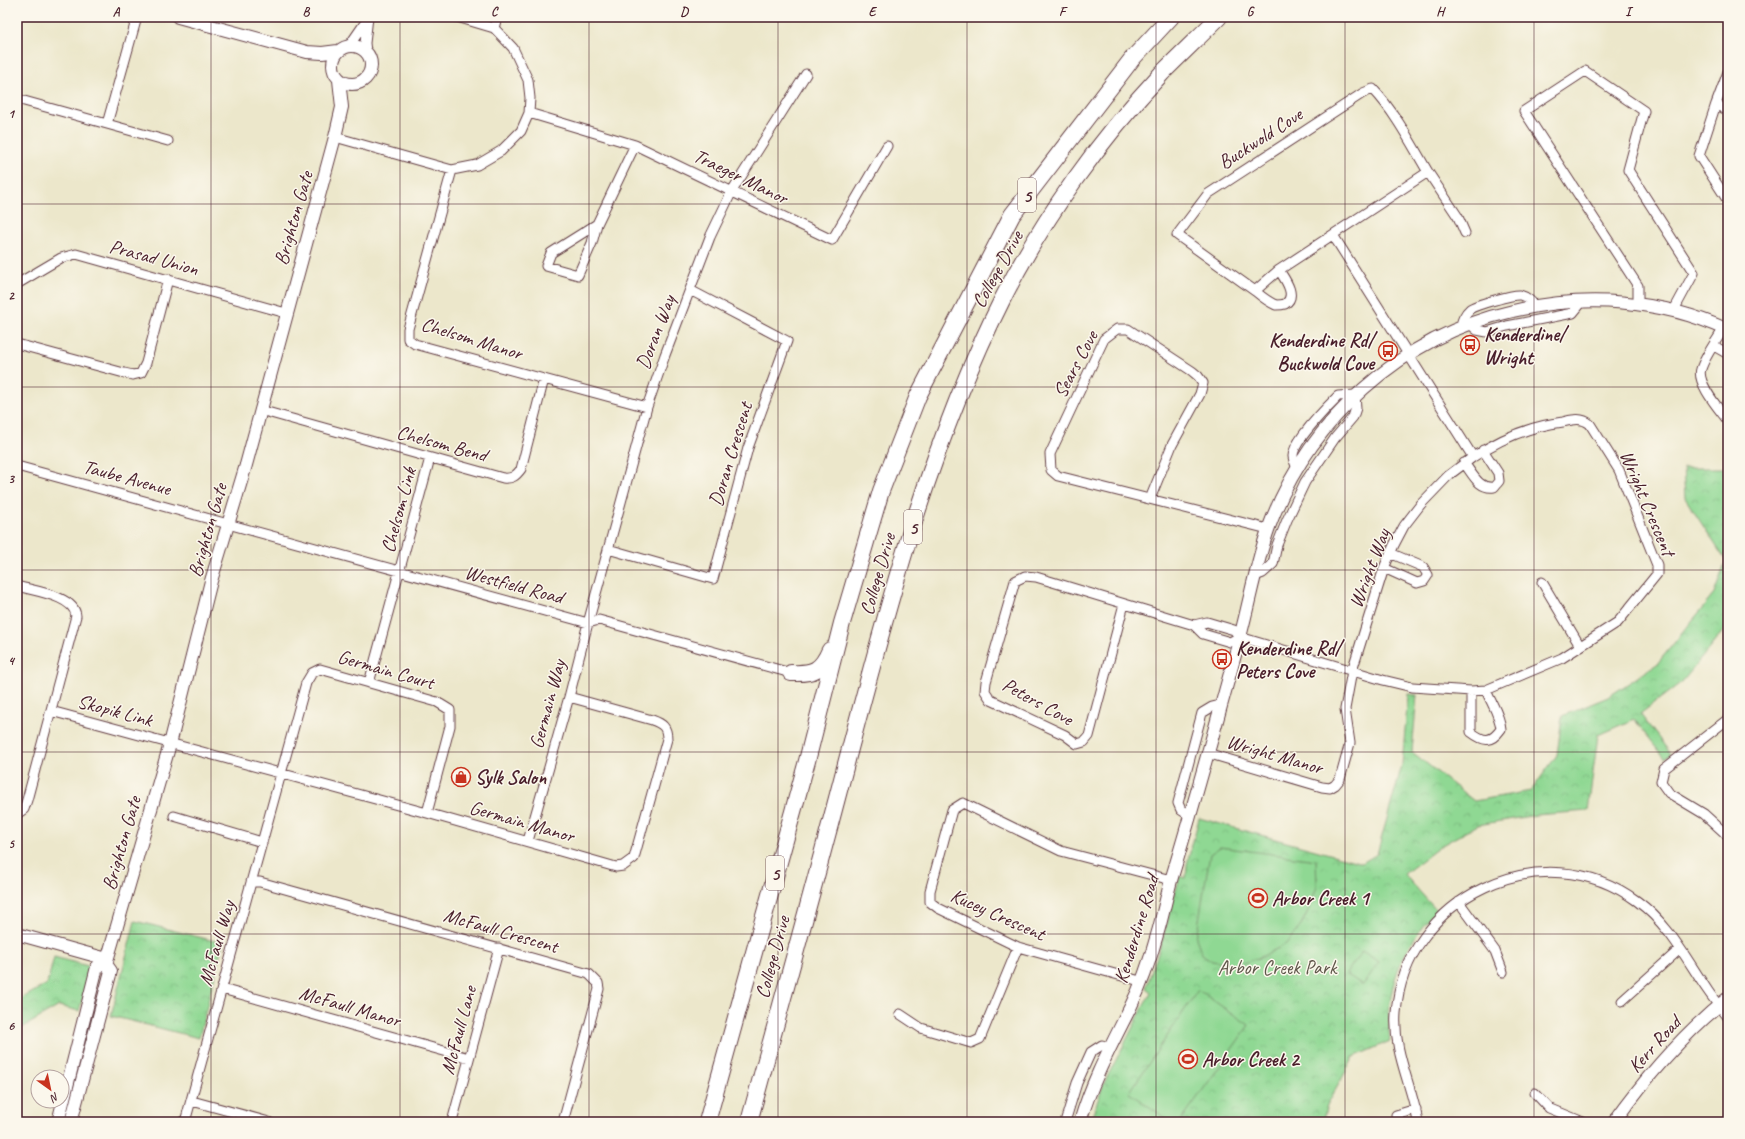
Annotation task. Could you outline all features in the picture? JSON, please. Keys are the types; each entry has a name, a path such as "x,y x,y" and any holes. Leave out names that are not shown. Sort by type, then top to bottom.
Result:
{"highway":[{"name":"College Drive","path":"707,1122 807,761 842,623 881,491 918,396 1012,215 1132,59 1171,17"},
{"name":"College Drive","path":"750,1117 877,651 912,531 935,458 974,360 1004,296 1039,235 1076,177 1118,124 1161,74 1218,17"},
{"path":"791,673 811,673 820,668 826,659 842,623"}],"street":[{"path":"107,124 137,17"},
{"path":"178,17 307,52 322,53 355,46 366,52"},
{"path":"335,137 452,170 477,165 501,151 521,131 529,113 530,98 528,80 513,48 494,28 457,17"},
{"path":"494,28 497,17"},
{"path":"307,52 333,69 340,80 352,84 364,80 370,69 369,57 366,52 365,43 367,19"},
{"path":"333,69 333,62 367,19"},
{"path":"1638,303 1638,286 1524,111 1585,71 1644,111 1628,170 1694,273 1674,310"},
{"path":"1728,72 1699,156 1728,201"},
{"name":"Doran Way","path":"588,623 647,407 710,237 732,191 806,74"},
{"name":"Brighton Gate","path":"71,1122 111,971 107,961 170,744 228,523 246,465 286,312 335,137 342,107 340,80"},
{"name":"Brighton Gate","path":"342,107 345,105 358,83"},
{"name":"Buckwold Cove","path":"1279,270 1290,292 1289,299 1286,303 1279,305 1255,291 1177,235 1208,194 1362,93 1373,89 1384,102 1458,217 1465,233"},
{"path":"17,99 168,141"},
{"path":"1716,104 1728,111"},
{"name":"Traeger Manor","path":"529,113 635,145 832,240 887,146"},
{"path":"597,224 550,253 546,266 578,275 592,243 597,224 635,145"},
{"name":"Chelsom Manor","path":"452,170 408,329 408,339 415,344 647,407"},
{"path":"1255,291 1279,270 1428,172"},
{"path":"1333,235 1473,457"},
{"name":"Prasad Union","path":"17,284 61,258 76,254 286,312"},
{"path":"17,344 124,374 133,376 141,373 146,363 168,279"},
{"name":"Doran Crescent","path":"608,549 713,579 748,448 787,341 690,290"},
{"path":"1465,326 1487,332 1507,326 1573,313 1582,302"},
{"name":"Kenderdine Road","path":"1080,1122 1093,1081 1132,1004 1157,936 1171,880 1240,638 1268,529 1281,498 1297,468 1331,421 1355,396 1408,355 1465,326 1503,313 1534,306 1582,302 1638,303 1674,310 1726,329"},
{"name":"Sears Cove","path":"1150,499 1172,445 1200,394 1203,383 1198,376 1128,329 1116,329 1104,339 1050,454 1051,470 1058,476 1268,529"},
{"path":"1726,329 1700,370 1700,378 1705,388 1728,421"},
{"path":"1714,346 1728,354"},
{"name":"Chelsom Bend","path":"260,410 430,458 511,479 521,470 544,379"},
{"path":"1255,576 1264,573 1273,564 1277,545 1286,520 1305,482 1335,438 1353,417 1356,408 1355,396"},
{"path":"1719,408 1728,413"},
{"name":"Wright Crescent","path":"1240,638 1352,671 1412,686 1471,691 1486,690 1562,658 1618,622 1657,574 1657,565 1619,470 1588,422 1581,420 1550,423 1522,431 1483,450 1473,457"},
{"path":"1464,463 1480,484 1486,488 1494,486 1499,481 1498,473 1483,450"},
{"name":"Wright Way","path":"1352,671 1384,568 1404,526 1421,504 1449,475 1473,457"},
{"name":"Chelsom Link","path":"370,683 430,458"},
{"name":"Taube Avenue","path":"17,466 228,523"},
{"name":"Westfield Road","path":"228,523 588,623 599,620 791,673"},
{"path":"1384,568 1417,583 1424,581 1428,575 1423,567 1390,553"},
{"name":"Peters Cove","path":"1124,604 1089,736 1084,742 1077,744 1065,735 991,700 986,691 986,682 1015,581 1024,576 1036,577 1194,625 1203,634 1230,642 1240,638 1234,630 1207,622 1194,625"},
{"path":"1542,582 1580,646"},
{"path":"17,586 63,599 76,610 76,622 27,800 24,809 17,814"},
{"name":"Germain Way","path":"528,841 569,697 588,623"},
{"name":"Germain Court","path":"281,774 306,682 312,673 320,669 437,702 450,710 450,726 427,813"},
{"name":"Wright Manor","path":"1207,753 1330,788 1340,779 1350,743 1345,709 1352,671"},
{"path":"1471,691 1471,732 1479,738 1487,740 1495,737 1501,729 1501,719 1486,690"},
{"name":"Germain Manor","path":"170,744 427,813 616,867 623,866 634,858 667,739 667,731 664,726 652,720 569,697"},
{"path":"1190,816 1181,810 1178,803 1202,713 1212,707 1220,705"},
{"name":"Skopik Link","path":"51,711 170,744"},
{"path":"1728,719 1664,769 1661,782 1669,793 1704,814 1728,836"},
{"name":"McFaull Way","path":"186,1122 281,774"},
{"name":"Kucey Crescent","path":"1140,981 1018,947 938,908 930,902 930,891 952,810 963,802 1061,851 1171,880"},
{"path":"174,816 262,842"},
{"path":"1418,1122 1416,1109 1399,1054 1397,1042 1396,1013 1399,991 1407,965 1417,946 1434,923 1476,890 1497,881 1520,875 1546,872 1570,873 1594,879 1636,900 1652,913 1667,929 1680,949 1723,1002 1728,1017"},
{"name":"McFaull Crescent","path":"251,882 260,882 582,971 594,978 598,983 599,989 562,1122"},
{"path":"1459,902 1495,951 1503,972"},
{"path":"17,934 107,961"},
{"path":"900,1014 921,1028 971,1043 980,1039 1018,947"},
{"name":"McFaull Lane","path":"452,1122 499,948"},
{"path":"1622,1001 1680,949"},
{"name":"Brighton Gate","path":"58,1122 97,967 107,961"},
{"name":"McFaull Manor","path":"222,989 469,1058"},
{"name":"Kerr Road","path":"1614,1122 1661,1062 1694,1027 1723,1002"},
{"path":"1065,1122 1077,1083 1091,1052 1102,1045 1109,1048"},
{"path":"1535,1093 1549,1108 1583,1122"},
{"path":"192,1102 269,1122"},
{"path":"1396,1115 1416,1109"}],"green space":[{"name":"Arbor Creek Park","path":"1683,468 1728,468 1728,625 1683,681 1640,714 1671,754 1665,758 1634,719 1598,735 1588,811 1536,815 1478,825 1442,845 1404,874 1436,910 1414,940 1398,971 1390,1004 1390,1041 1354,1057 1327,1105 1322,1122 1090,1122 1104,1083 1151,992 1146,988 1161,944 1180,876 1186,878 1187,864 1199,818 1362,863 1377,854 1402,765 1408,694 1417,695 1412,752 1474,801 1531,791 1557,755 1562,716 1608,697 1657,664 1714,594 1726,561 1685,498"},
{"name":"Arbor Creek 1","path":"1220,847 1316,860 1317,886 1308,911 1300,927 1286,944 1261,957 1237,965 1212,961 1202,954 1196,938 1210,854"},
{"path":"135,921 223,943 199,1038 111,1016"},
{"path":"1362,951 1379,962 1363,985 1346,974"},
{"path":"54,957 88,966 91,970 79,1011 59,1006 17,1031 17,1001 47,984"},
{"name":"Arbor Creek 2","path":"1198,990 1249,1025 1180,1122 1172,1122 1129,1093"}],"place":[{"name":"Kenderdine/ Wright","path":"1470,345"},
{"name":"Kenderdine Rd/ Buckwold Cove","path":"1388,351"},
{"name":"Kenderdine Rd/ Peters Cove","path":"1222,659"},
{"name":"Sylk Salon","path":"461,777"},
{"name":"Arbor Creek 1","path":"1258,898"},
{"name":"Arbor Creek 2","path":"1188,1059"}]}
